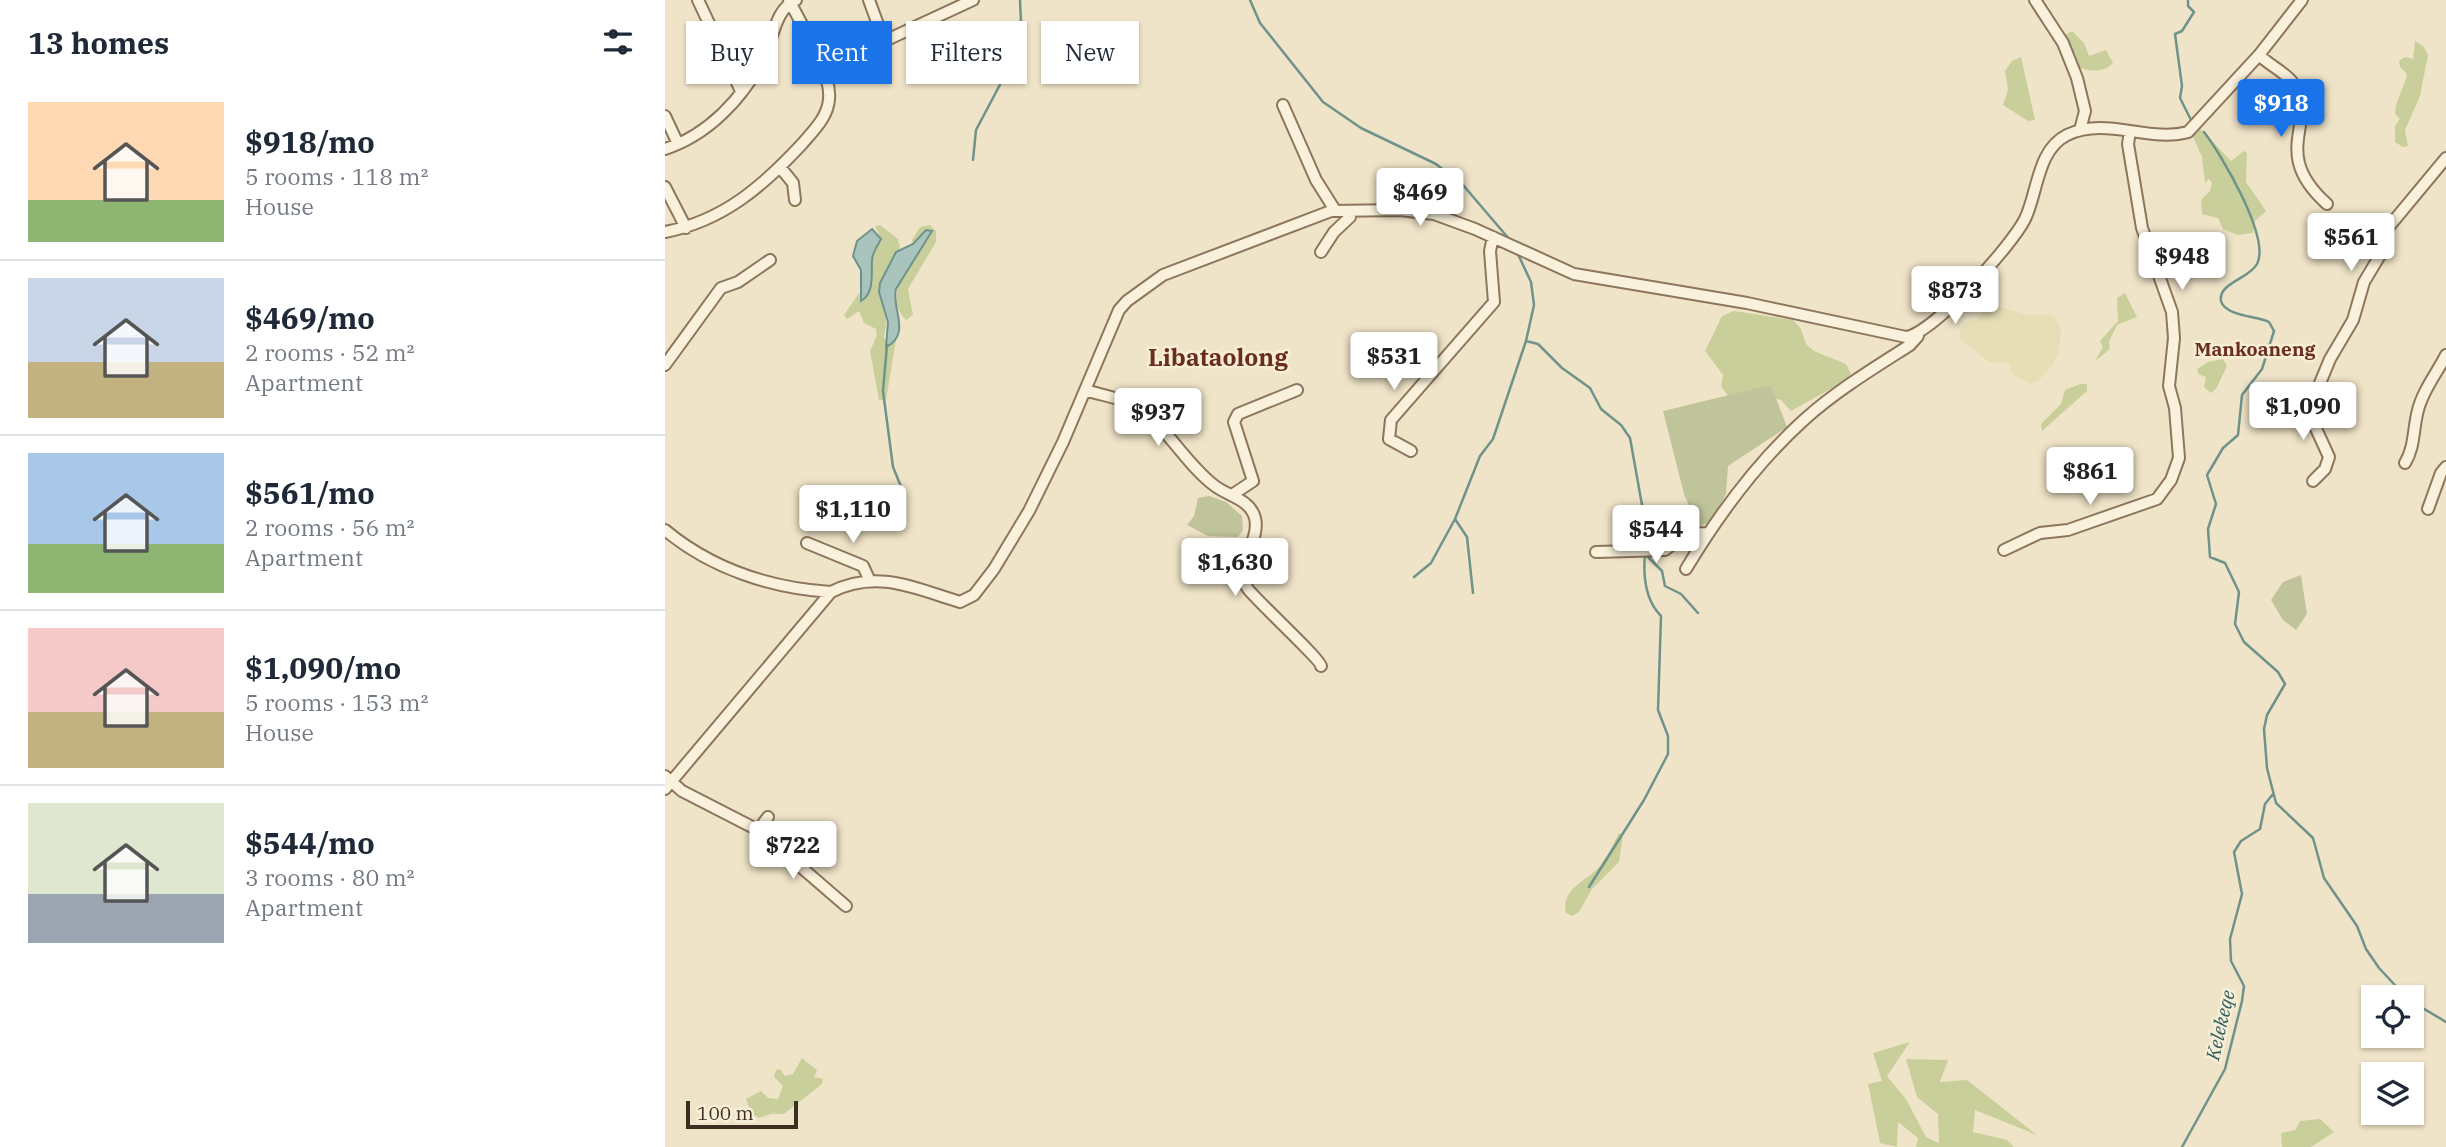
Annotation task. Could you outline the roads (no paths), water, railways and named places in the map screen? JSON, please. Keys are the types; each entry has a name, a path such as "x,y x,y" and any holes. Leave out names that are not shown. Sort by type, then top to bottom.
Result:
{"street":[{"path":"698,0 741,91"},
{"path":"869,0 877,21"},
{"path":"892,37 973,0"},
{"path":"2035,0 2063,43 2077,78 2085,111 2080,130"},
{"path":"1686,569 1708,533 1751,475 1806,417 1910,345 1945,314 2012,239 2030,207 2045,159 2053,145 2080,130 2116,128 2175,136 2188,132 2259,55 2302,0"},
{"path":"665,149 696,135 724,113 763,60 782,10 792,1 801,21"},
{"path":"2259,55 2292,81 2299,95 2301,109 2296,160 2307,185 2327,204"},
{"path":"665,232 686,228 724,212 752,194 817,127 826,112 827,84"},
{"path":"1283,105 1316,180 1333,207 1331,211"},
{"path":"665,116 678,144"},
{"path":"2004,550 2040,533 2068,530 2157,499 2171,480 2179,458 2175,408 2169,386 2174,338 2172,312 2142,228 2128,144 2130,131"},
{"path":"2313,481 2325,469 2329,457 2307,414 2330,359 2353,320 2364,282 2382,252 2387,229 2446,158"},
{"path":"780,167 793,183 795,200"},
{"path":"665,187 686,228"},
{"path":"846,906 758,830 667,782 831,592 852,582 869,579 895,583 960,602 974,595 994,569 1040,490 1119,310 1137,292 1163,275 1331,211 1400,210 1434,214 1493,237 1574,274 1747,303 1906,337 1919,336"},
{"path":"1321,252 1334,232 1350,217 1349,212"},
{"path":"1411,451 1389,439 1391,420 1494,302 1490,251 1493,237"},
{"path":"665,365 722,288 738,282 770,261"},
{"path":"2405,463 2412,450 2413,431 2422,398 2446,355"},
{"path":"1085,390 1132,405 1162,429 1214,486 1251,509 1256,520 1254,539 1243,570 1246,586 1299,644 1320,660 1321,666"},
{"path":"1232,495 1253,481 1234,422 1238,414 1297,390"},
{"path":"2428,509 2441,473 2446,467"},
{"path":"665,530 705,558 737,574 831,592"},
{"path":"1596,552 1665,550 1685,534 1708,533"},
{"path":"807,543 863,566 869,579"},
{"path":"758,830 768,817"}],"water":[{"path":"872,229 881,239 872,257 870,288 861,301 861,270 853,256 857,241"},
{"path":"926,230 932,231 896,289 898,335 894,342 886,347 888,322 879,292 880,283 896,252 913,244"}],"waterway":[{"path":"973,160 976,130 1022,43 1020,0"},
{"path":"1250,0 1260,23 1323,102 1361,128 1436,164 1463,185 1510,240"},
{"name":"Kelekeqe","path":"2188,0 2188,6 2194,12 2182,31 2175,34 2182,86 2180,98 2191,120"},
{"name":"Kelekeqe","path":"2204,132 2242,196 2257,236 2259,252 2257,264 2248,274 2224,290 2221,301 2228,310 2269,322 2274,331 2262,369 2242,395 2238,435 2223,448 2207,475 2216,504 2208,529 2210,557 2225,563 2239,592 2235,624 2244,642 2278,672 2285,684 2267,715 2264,729 2267,768 2276,803 2313,838 2324,878 2357,926 2366,949 2395,985"},
{"path":"1473,593 1467,537 1455,519 1480,456 1493,439 1526,341 1534,305 1531,282 1517,252"},
{"path":"1526,341 1538,344 1562,368 1590,388 1601,409 1621,425 1630,438 1649,544"},
{"path":"887,345 883,391 893,467 902,489"},
{"path":"1414,577 1431,563 1455,519"},
{"path":"1645,554 1662,571 1665,586 1681,594 1698,613"},
{"path":"1589,887 1644,800 1668,754 1668,736 1658,710 1661,616 1651,603 1646,587 1645,554"},
{"name":"Kelekeqe","path":"2182,1147 2225,1069 2242,1001 2244,986 2231,961 2230,939 2242,894 2234,852 2241,841 2260,829 2265,804 2273,794"},
{"name":"Kelekeqe","path":"2424,1009 2446,1022"}],"district":[{"name":"Mankoaneng","path":"2255,349"},
{"name":"Libataolong","path":"1218,358"}]}
